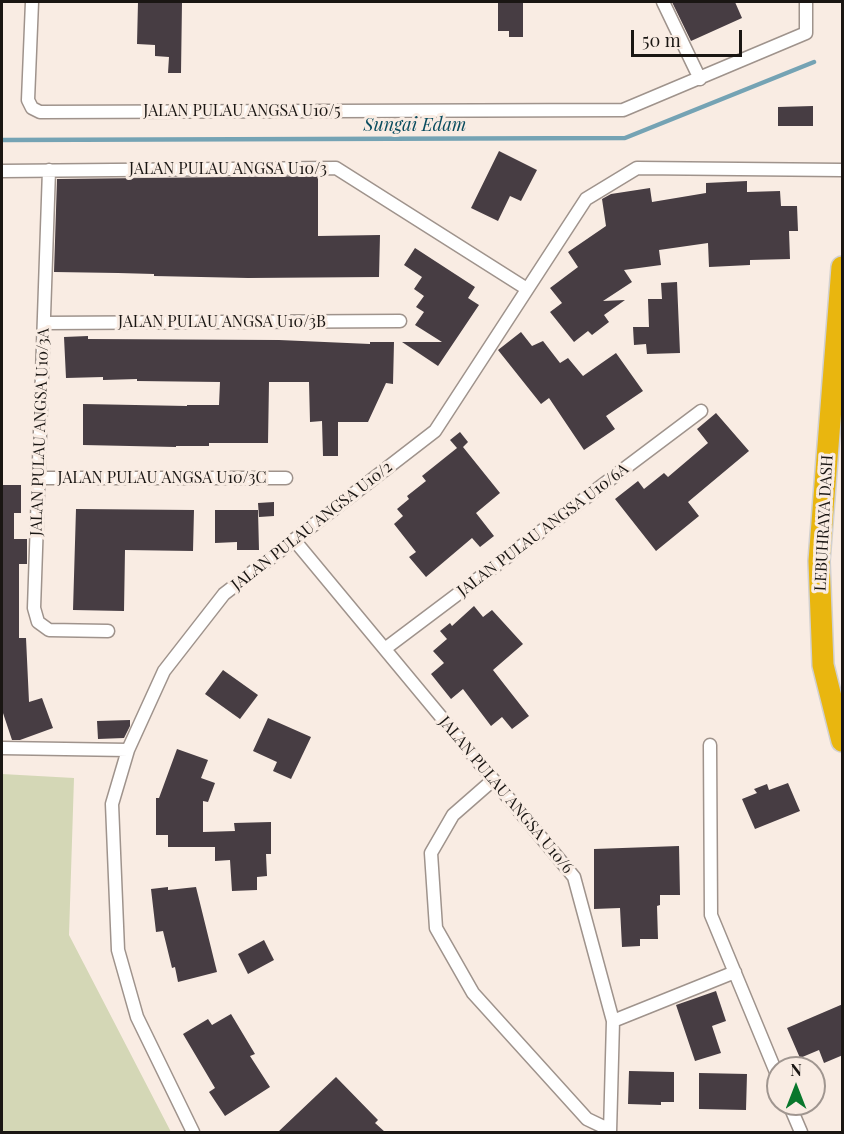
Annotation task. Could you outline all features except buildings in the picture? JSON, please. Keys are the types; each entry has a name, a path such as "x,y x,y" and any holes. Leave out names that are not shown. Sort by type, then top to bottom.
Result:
{"highway":[{"name":"LEBUHRAYA DASH","path":"843,267 819,561 822,665 843,741"}],"street":[{"name":"JALAN PULAU ANGSA U10/5","path":"32,2 28,100 32,108 40,112 622,110 806,33 806,2"},
{"path":"663,2 700,79"},
{"name":"JALAN PULAU ANGSA U10/3","path":"2,171 336,168 527,289"},
{"name":"JALAN PULAU ANGSA U10/2","path":"193,1132 137,1017 118,950 112,804 128,750 165,671 224,594 435,431 586,199 637,168 843,170"},
{"name":"JALAN PULAU ANGSA U10/3A","path":"49,170 34,608 38,622 50,630 108,631"},
{"name":"JALAN PULAU ANGSA U10/3B","path":"44,323 400,321"},
{"name":"JALAN PULAU ANGSA U10/6A","path":"386,648 701,411"},
{"name":"JALAN PULAU ANGSA U10/3C","path":"39,478 286,478"},
{"name":"JALAN PULAU ANGSA U10/6","path":"295,541 574,877 613,1021 610,1131"},
{"path":"711,745 711,915 769,1056"},
{"path":"2,748 128,750"},
{"path":"493,780 453,815 431,853 436,928 473,993 586,1119 610,1131"},
{"path":"613,1021 735,972"},
{"path":"794,1116 801,1132"}],"green space":[{"path":"2,774 74,778 69,935 171,1132 2,1132"}],"waterway":[{"name":"Sungai Edam","path":"2,140 625,138 814,62"}]}
